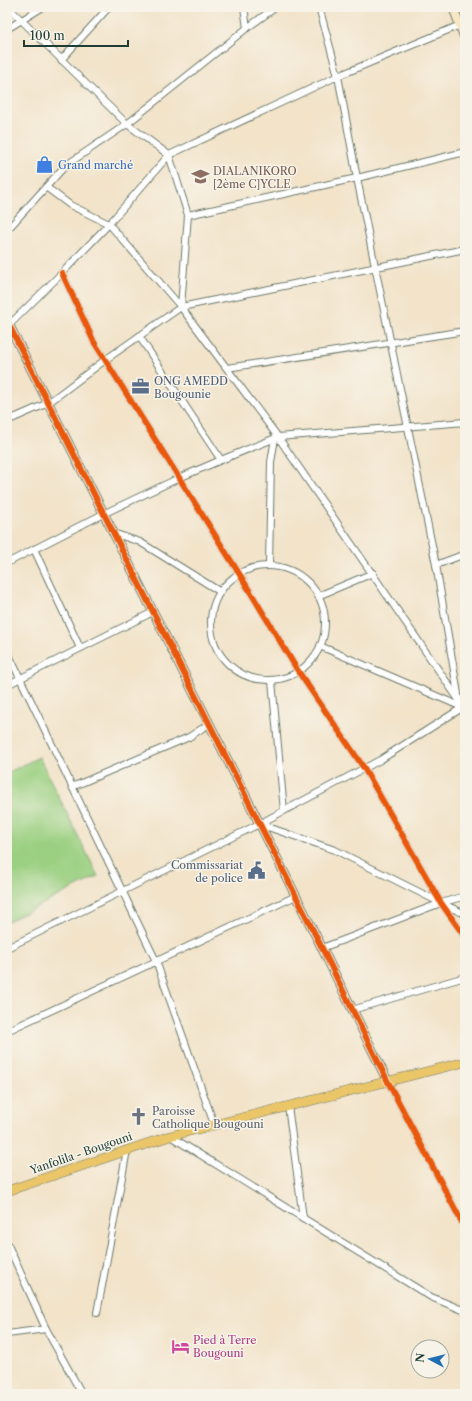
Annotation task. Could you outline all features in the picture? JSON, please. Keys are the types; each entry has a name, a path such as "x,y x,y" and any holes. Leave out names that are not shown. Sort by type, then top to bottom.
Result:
{"main road":[{"name":"Yanfolila - Bougouni","path":"7,1190 170,1136 465,1062"}],"street":[{"path":"8,7 127,124 169,155 188,215 181,307"},
{"path":"7,29 43,7"},
{"path":"61,60 109,7"},
{"path":"244,7 248,28"},
{"path":"7,230 65,166 127,124 276,7"},
{"path":"319,7 338,76 357,178 436,565 459,700"},
{"path":"453,7 462,24 465,39"},
{"path":"462,24 338,76 169,155 109,224 62,274 8,324 210,724 388,1082 465,1228"},
{"path":"188,215 357,178 465,152"},
{"path":"46,187 70,205 109,224 181,307 277,438 372,573 464,708"},
{"path":"7,421 48,403 105,360 181,307 465,248"},
{"path":"62,274 94,342 240,575 298,671 364,768 441,903 465,937"},
{"path":"227,368 465,331"},
{"path":"139,336 221,460"},
{"path":"7,562 179,478 277,438 465,422"},
{"path":"269,566 271,462 277,438"},
{"path":"113,533 140,542 219,591"},
{"path":"34,549 80,648"},
{"path":"436,565 465,554"},
{"path":"269,566 293,571 311,585 318,596 324,612 325,632 320,646 310,663 289,677 272,681 253,679 236,671 218,652 211,626 214,605 219,591 234,577 255,567 269,566"},
{"path":"318,596 372,573"},
{"path":"7,685 153,612"},
{"path":"320,646 464,708"},
{"path":"7,651 156,961 214,1124"},
{"path":"272,681 284,811"},
{"path":"7,948 284,811 380,760 464,708"},
{"path":"72,787 189,737 210,724"},
{"path":"259,824 335,850 465,914"},
{"path":"7,1031 296,896"},
{"path":"322,948 441,903 465,896"},
{"path":"352,1010 465,977"},
{"path":"288,1106 303,1218"},
{"path":"170,1136 430,1297 465,1311"},
{"path":"97,1313 127,1150"},
{"path":"7,1243 46,1329 82,1394"},
{"path":"7,1334 46,1329"}],"green space":[{"path":"39,757 98,876 7,922 7,773"}],"cycle path":[{"path":"62,273 94,342 240,575 298,671 364,768 441,903 465,937"},
{"path":"7,321 388,1082 465,1228"}],"place":[{"name":"Grand marché","path":"45,165"},
{"name":"DIALANIKORO [2ème C]YCLE","path":"200,177"},
{"name":"ONG AMEDD Bougounie","path":"141,387"},
{"name":"Commissariat de police","path":"256,871"},
{"name":"Paroisse Catholique Bougouni","path":"139,1117"},
{"name":"Pied à Terre Bougouni","path":"180,1346"}]}
